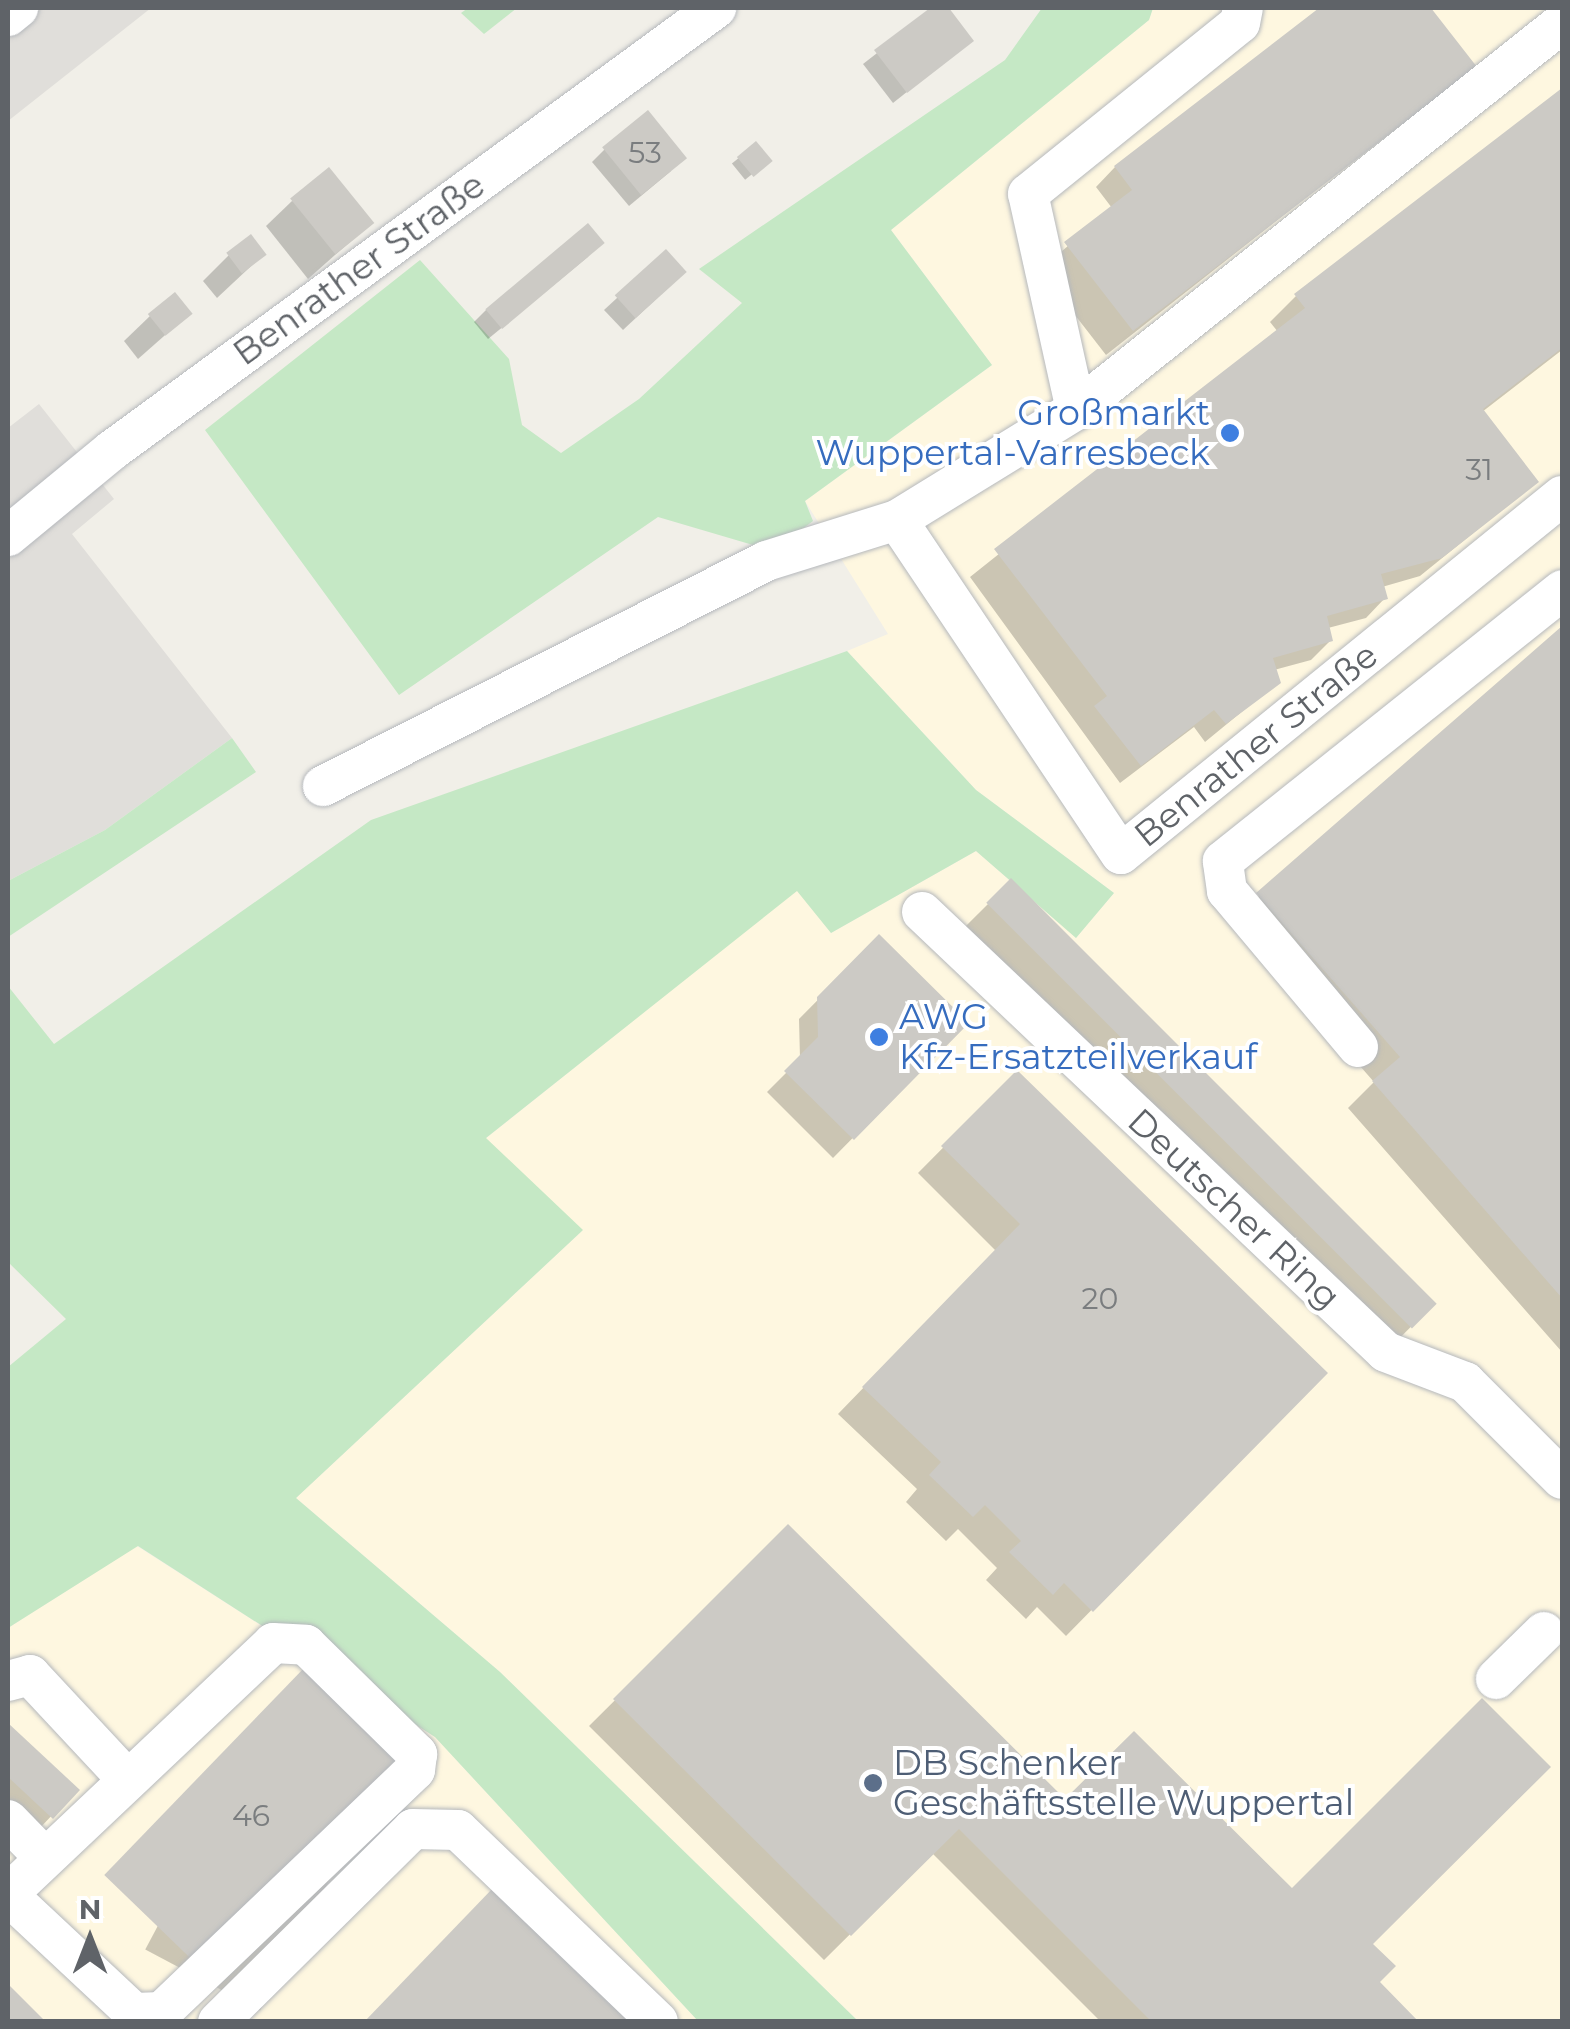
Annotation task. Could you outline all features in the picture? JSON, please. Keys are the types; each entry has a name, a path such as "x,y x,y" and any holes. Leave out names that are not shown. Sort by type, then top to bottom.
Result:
{"street":[{"path":"8,16 18,8"},
{"name":"Benrather Straße","path":"8,536 96,464 716,8"},
{"path":"1076,410 1028,194 1240,23 1244,8"},
{"path":"322,786 766,560 897,520 1076,410 1562,23"},
{"name":"Benrather Straße","path":"897,520 1121,854 1562,496"},
{"path":"1358,1047 1227,892 1223,860 1562,590"},
{"name":"Deutscher Ring","path":"922,912 1386,1352 1464,1382 1562,1479"},
{"path":"1496,1678 1544,1632"},
{"path":"272,1643 306,1645 417,1754 414,1770 162,2012 134,2013 8,1894 126,1778 272,1643"},
{"path":"19,1678 126,1778"},
{"path":"8,1820 44,1857"},
{"path":"218,2022 412,1829 458,1830 658,2022"}],"shaded area":[{"path":"8,8 151,8 8,121"},
{"path":"1153,8 1562,8 1562,2021 858,2021 500,1672 296,1498 582,1231 485,1139 797,890 831,933 976,851 1076,938 1114,893 976,790 847,651 888,634 805,501 992,365 891,230 1149,20"},
{"path":"39,404 114,499 72,534 232,738 105,830 8,881 8,428"},
{"path":"137,1546 435,1737 698,2021 8,2022 8,1628"}],"green space":[{"path":"468,8 517,8 484,34 461,13"},
{"path":"1042,8 1153,8 1149,20 891,230 992,365 805,501 813,521 773,551 658,517 399,695 205,430 420,260 509,359 522,425 561,453 639,399 742,303 699,269 1005,60"},
{"path":"847,651 976,790 1114,893 1076,938 976,851 831,933 797,891 486,1138 583,1230 296,1498 500,1672 858,2021 698,2021 435,1737 138,1546 8,1628 8,1367 66,1319 8,1262 8,986 54,1044 371,820"},
{"path":"232,738 256,772 8,937 8,881 105,830"}],"building":[{"path":"930,8 949,8 974,41 907,93 874,50"},
{"path":"1319,8 1431,8 1477,67 1133,331 1064,242 1132,190 1114,166"},
{"path":"1562,88 1562,348 1483,409 1539,482 1442,558 1381,574 1388,599 1327,616 1333,641 1273,658 1281,683 1226,724 1214,710 1141,766 1094,706 1107,696 994,549 1305,308 1294,294"},
{"path":"648,110 687,158 641,195 602,147"},
{"path":"756,141 773,161 754,177 737,157"},
{"path":"329,167 374,223 335,254 290,198"},
{"path":"588,223 605,243 502,329 485,309"},
{"path":"251,234 267,255 242,273 226,253"},
{"path":"666,249 687,272 635,318 615,295"},
{"path":"175,292 193,314 165,336 148,314"},
{"path":"1562,626 1562,1298 1372,1081 1400,1057 1256,893"},
{"path":"1011,878 1437,1304 1412,1328 986,903"},
{"path":"879,934 969,1023 854,1140 784,1071 818,1037 817,997"},
{"path":"1017,1070 1328,1373 1093,1612 1064,1583 1053,1595 1009,1552 1021,1541 985,1505 973,1517 929,1475 941,1462 862,1387 1020,1224 941,1146"},
{"name":"DB Schenker Geschäftsstelle Wuppertal","path":"788,1524 1065,1799 1134,1731 1292,1888 1482,1698 1551,1767 1373,1944 1396,1966 1380,1982 1419,2022 1152,2022 959,1829 851,1936 613,1699"},
{"path":"305,1667 399,1757 198,1965 104,1875"},
{"path":"8,1723 80,1790 53,1819 8,1777"},
{"path":"493,1888 631,2022 364,2022"},
{"path":"8,1984 46,2022 8,2022"}],"place":[{"name":"Großmarkt Wuppertal-Varresbeck","path":"1230,433"},
{"name":"AWG Kfz-Ersatzteilverkauf","path":"879,1037"},
{"name":"DB Schenker Geschäftsstelle Wuppertal","path":"873,1783"}]}
